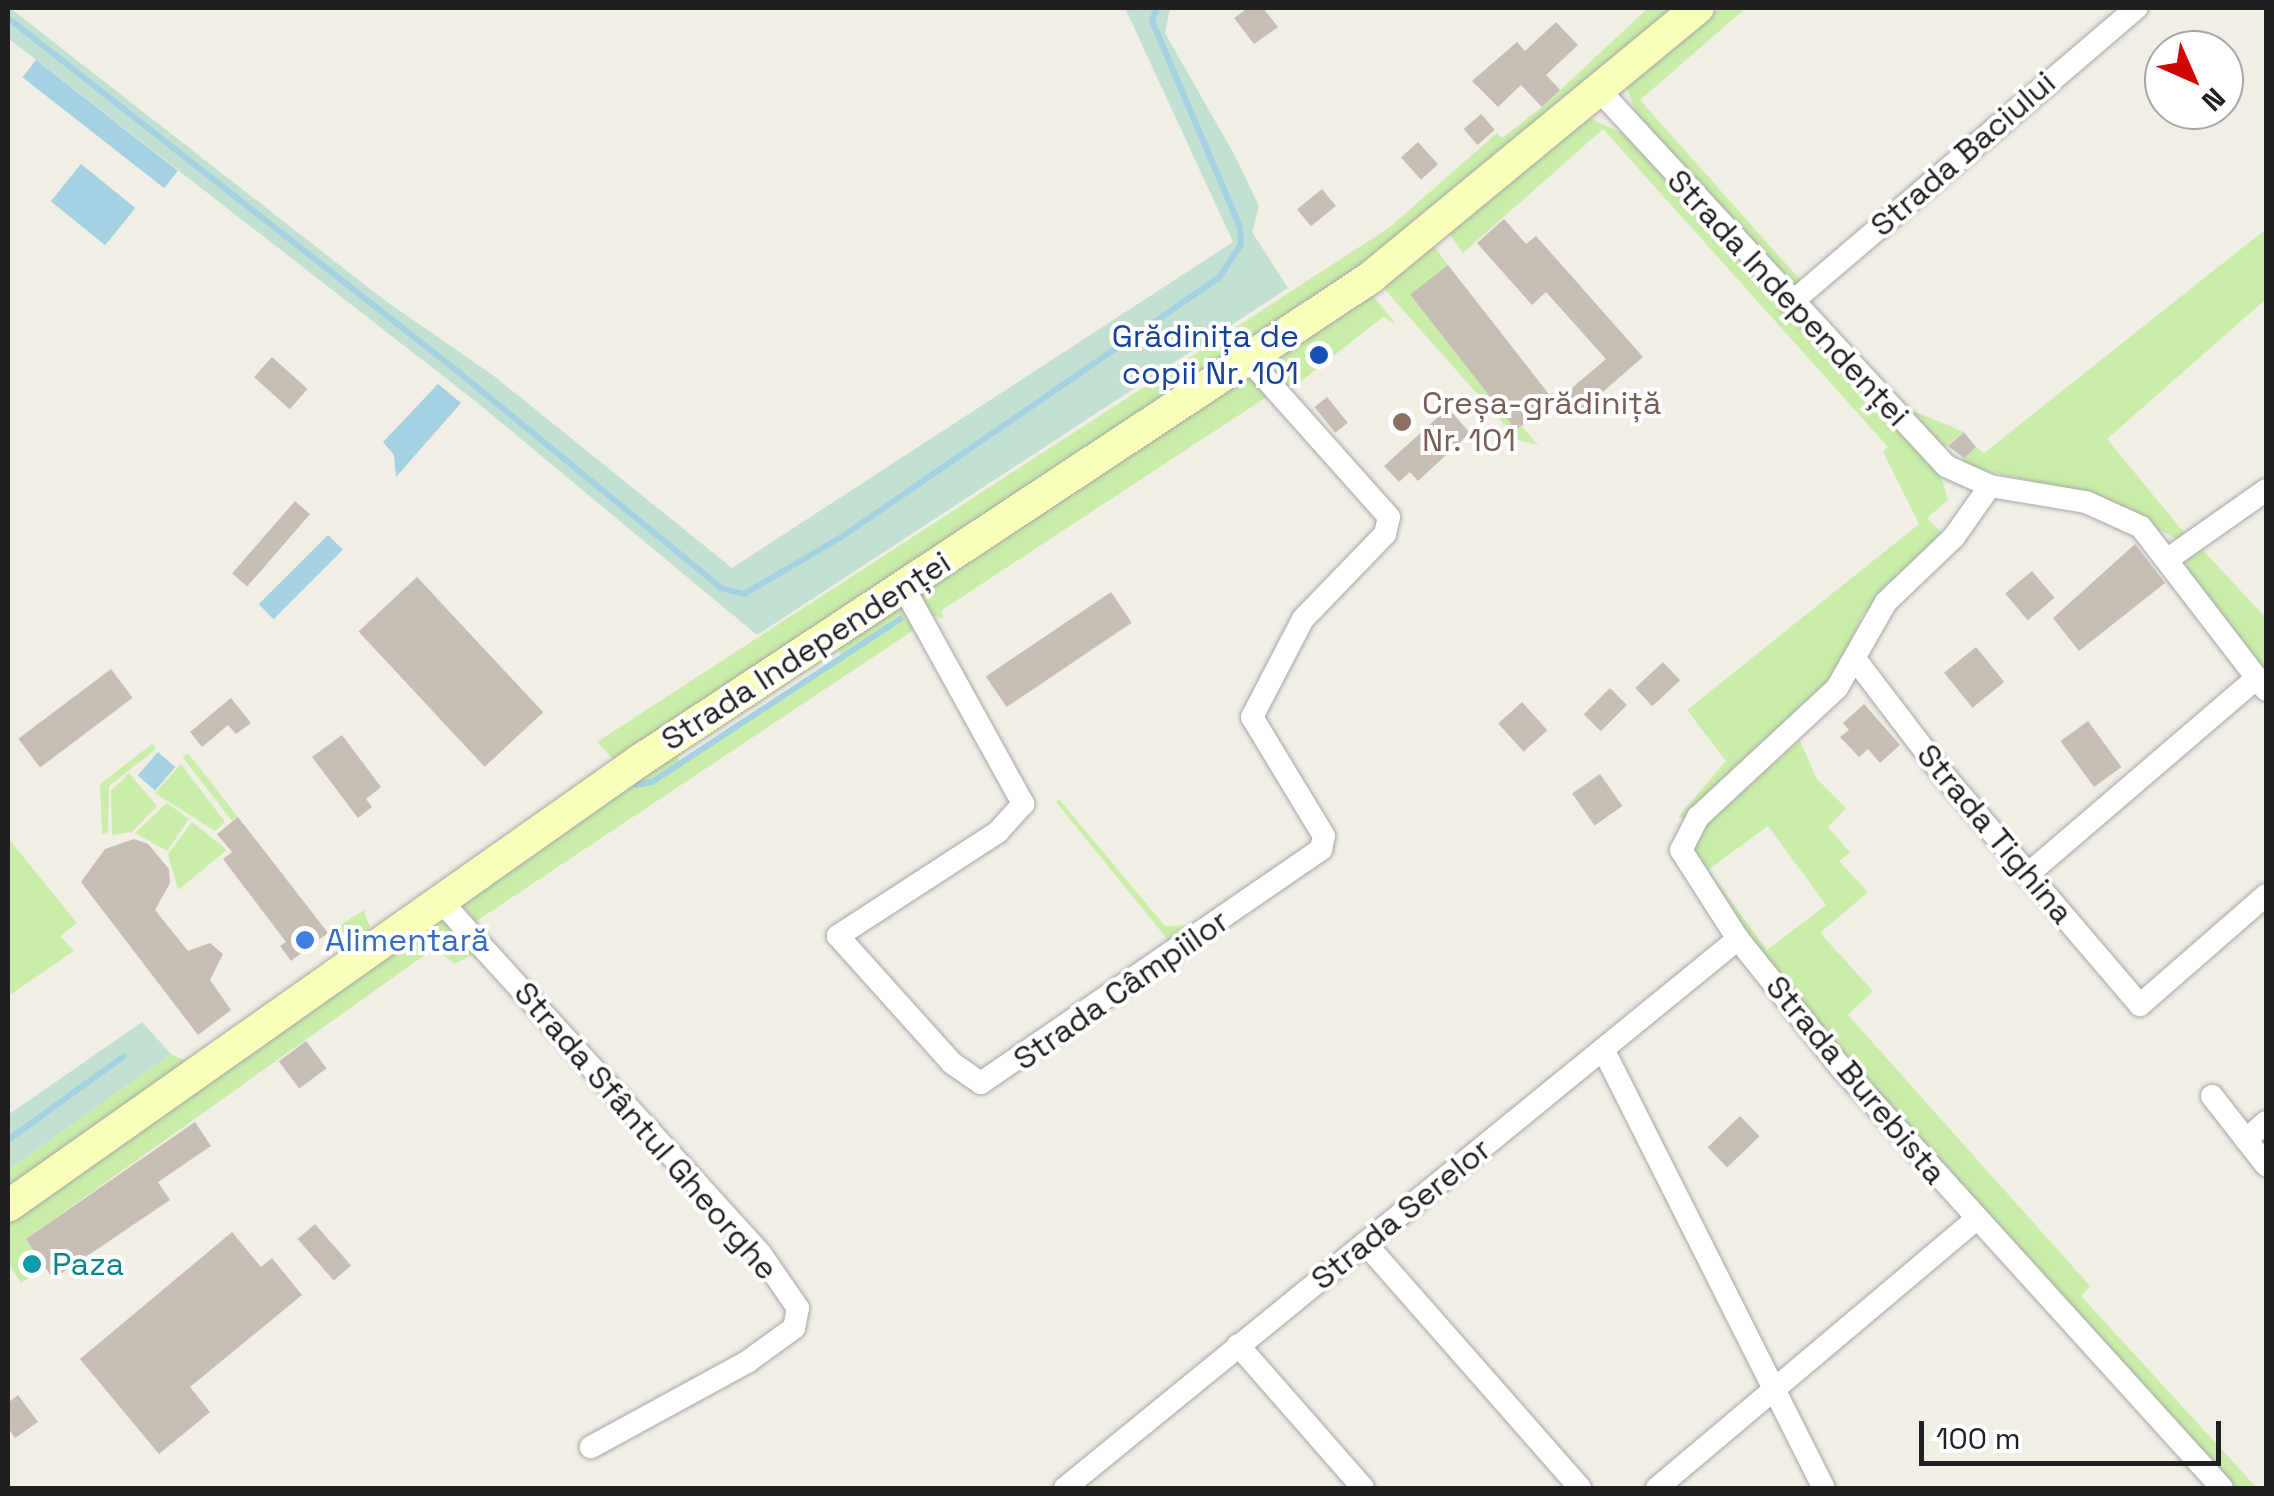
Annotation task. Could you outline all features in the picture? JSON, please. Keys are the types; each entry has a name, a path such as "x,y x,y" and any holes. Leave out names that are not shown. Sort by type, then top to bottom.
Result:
{"main road":[{"name":"Strada Independenței","path":"8,1206 439,899 1250,362 1424,238 1698,8"}],"street":[{"name":"Strada Baciului","path":"1791,303 2138,8"},
{"name":"Strada Independenței","path":"1600,92 1791,303 1946,466 1990,486 2086,502 2127,517 2168,559 2262,684"},
{"name":"Strada Câmpiilor","path":"904,588 1023,804 998,832 838,936 952,1063 982,1083 1321,849 1324,836 1252,716 1304,619 1385,534 1389,517 1250,362"},
{"path":"1856,660 1886,602 1954,537 1990,486"},
{"path":"2168,559 2266,490"},
{"name":"Strada Tighina","path":"1856,660 2027,875 2140,1005 2266,895"},
{"name":"Strada Burebista","path":"1856,660 1795,733 1683,836 1681,850 1697,883 1738,940 1975,1220 2222,1488"},
{"path":"2027,875 2262,684"},
{"name":"Strada Sfântul Gheorghe","path":"439,899 760,1253 798,1308 794,1328 746,1362 591,1447"},
{"name":"Strada Serelor","path":"1064,1488 1738,940"},
{"path":"1604,1051 1824,1488"},
{"path":"2212,1096 2266,1165"},
{"path":"2246,1140 2266,1122"},
{"path":"1657,1488 1975,1220"},
{"path":"1365,1243 1580,1488"},
{"path":"1238,1344 1363,1488"}],"green space":[{"path":"10,8 383,299 494,376 732,568 1233,242 1125,8 1170,8 1165,33 1234,154 1259,206 1252,232 1288,288 757,635 474,400 8,38"},
{"path":"1648,8 1690,8 1366,272 614,760 597,742 1390,227 1497,133 1502,138 1542,107"},
{"path":"1720,8 1746,8 1640,100 1802,282 1789,287 1638,121 1627,87"},
{"path":"1587,117 1624,134 1941,476 1948,500 1927,518 1944,535 1862,615 1841,664 1799,715 1685,818 1678,817 1726,761 1687,710 1919,524 1883,452 1888,447 1603,129 1463,253 1448,232"},
{"path":"2266,229 2266,299 2107,439 2186,535 2178,540 2105,498 1956,464 1976,447 1984,453"},
{"path":"1431,242 1448,265 1412,296 1538,445 1518,440 1379,283"},
{"path":"1369,291 1396,324 1383,317 1290,390 1266,364"},
{"path":"1248,376 1268,396 942,610 943,619 932,615 917,590"},
{"path":"1906,408 1964,432 1943,449"},
{"path":"2201,548 2266,618 2266,677 2187,574 2187,558"},
{"path":"898,603 914,630 475,922 458,898 671,748 682,764 844,659 835,643"},
{"path":"1800,741 1817,779 1846,808 1828,827 1850,853 1839,861 1868,892 1820,933 1873,991 1848,1015 2090,1286 2081,1296 2257,1488 2234,1488 1855,1074 1692,864 1695,830","holes":["1768,826 1826,905 1767,950 1708,870"]},
{"path":"152,744 156,749 109,786 108,832 102,834 100,784"},
{"path":"188,753 238,817 232,821 182,757"},
{"path":"181,764 225,822 215,831 155,793"},
{"path":"129,773 157,806 132,832 112,835 111,791"},
{"path":"1059,799 1165,926 1201,925 1172,945 1056,802"},
{"path":"167,803 189,819 167,851 135,833"},
{"path":"192,822 227,850 178,890 168,854"},
{"path":"8,838 77,923 60,936 74,951 8,996"},
{"path":"364,910 370,928 341,950 328,933"},
{"path":"440,913 476,953 454,964 436,947 26,1239 34,1251 19,1261 30,1277 21,1283 8,1263 8,1219"},
{"path":"142,1022 171,1054 8,1170 8,1115"},
{"path":"171,1054 189,1063 8,1194 8,1170"}],"water":[{"path":"36,60 178,171 164,188 22,77"},
{"path":"81,164 135,208 105,245 51,201"},
{"path":"438,384 461,403 396,477 394,455 383,442"},
{"path":"328,535 343,550 274,619 259,604"},
{"path":"158,752 175,767 155,790 138,775"}],"building":[{"path":"1248,8 1263,8 1278,27 1254,44 1234,18"},
{"path":"1556,22 1578,45 1546,75 1560,90 1542,107 1521,85 1498,107 1472,81 1517,42 1525,51"},
{"path":"1481,114 1495,130 1477,145 1464,129"},
{"path":"1418,142 1438,164 1421,180 1401,157"},
{"path":"1322,189 1336,206 1311,226 1297,209"},
{"path":"1504,219 1526,244 1536,236 1643,357 1575,416 1560,398 1606,359 1546,292 1532,305 1477,243"},
{"path":"1448,265 1554,401 1516,430 1410,295"},
{"path":"272,357 308,389 290,409 254,377"},
{"path":"1327,397 1348,423 1335,433 1315,407"},
{"path":"1448,408 1470,433 1418,481 1410,472 1399,482 1384,466"},
{"path":"1964,432 1976,447 1964,458 1948,446"},
{"path":"295,501 310,514 247,587 232,573"},
{"path":"2135,544 2165,583 2079,651 2053,618"},
{"path":"2032,571 2054,598 2028,620 2005,593"},
{"path":"417,577 543,712 485,767 358,632"},
{"path":"1111,592 1132,623 1007,707 986,676"},
{"path":"1976,647 2004,682 1972,708 1944,673"},
{"path":"1663,662 1680,680 1652,706 1635,688"},
{"path":"111,669 133,698 40,768 18,739"},
{"path":"1610,688 1627,705 1601,731 1584,714"},
{"path":"231,698 251,723 236,734 228,725 202,747 190,732"},
{"path":"1522,702 1547,730 1524,752 1498,723"},
{"path":"1864,704 1900,745 1880,763 1868,749 1859,757 1840,737 1849,730 1843,723"},
{"path":"2088,721 2122,767 2094,787 2060,741"},
{"path":"342,735 381,787 366,799 372,807 358,818 312,757"},
{"path":"1600,774 1622,806 1595,825 1572,794"},
{"path":"238,817 328,933 291,961 280,946 286,942 223,859 232,852 217,834"},
{"path":"134,839 148,844 169,869 170,883 155,910 188,951 210,943 223,954 210,980 231,1010 198,1035 81,882 105,849"},
{"path":"306,1041 326,1068 299,1089 279,1061"},
{"path":"1740,1116 1759,1136 1727,1167 1708,1147"},
{"path":"195,1122 211,1146 158,1182 170,1200 53,1279 45,1267 30,1277 19,1261 34,1251 26,1239"},
{"path":"315,1224 351,1266 334,1281 298,1239"},
{"path":"232,1232 261,1267 272,1258 302,1295 190,1387 210,1412 159,1454 80,1359"},
{"path":"18,1395 38,1422 15,1438 8,1428 8,1403"}],"waterway":[{"path":"8,18 456,370 721,588 744,594 840,538 1219,278 1241,244 1240,227 1152,21 1157,8"},
{"path":"636,785 652,782 900,619"},
{"path":"8,1140 124,1056"}],"place":[{"name":"Grădinița de copii Nr. 101","path":"1319,355"},
{"name":"Creșa-grădiniță Nr. 101","path":"1402,422"},
{"name":"Alimentară","path":"305,940"},
{"name":"Paza","path":"32,1264"}]}
